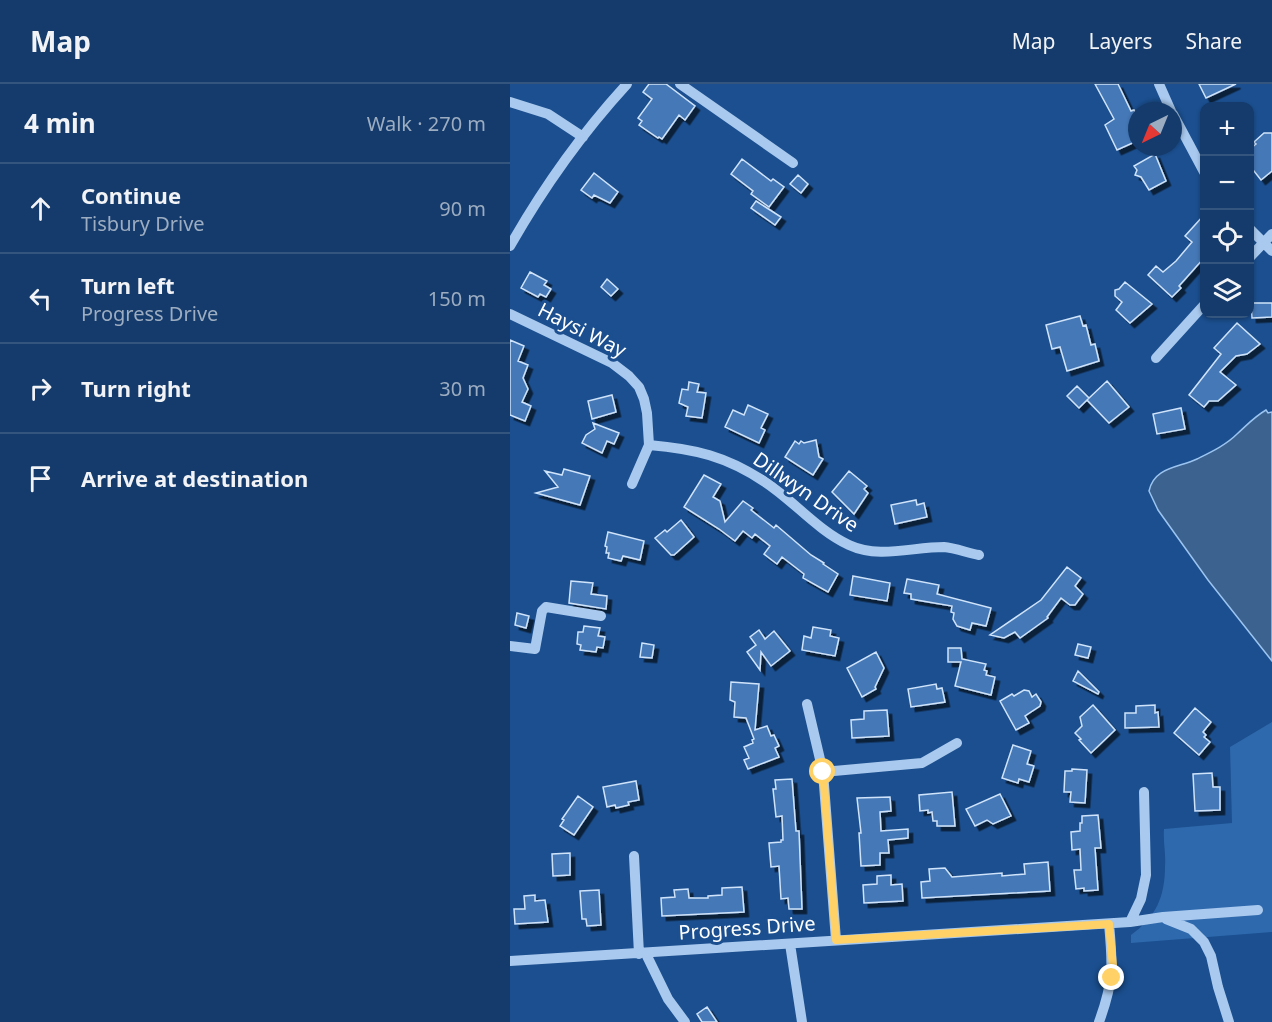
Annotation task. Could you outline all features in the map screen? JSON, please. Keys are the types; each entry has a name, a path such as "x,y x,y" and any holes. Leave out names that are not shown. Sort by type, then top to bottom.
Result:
{"street":[{"path":"510,246 547,186 583,137 627,84"},
{"path":"680,84 793,163"},
{"path":"1159,84 1167,102"},
{"path":"510,102 548,114 583,137"},
{"path":"1182,131 1200,165"},
{"path":"1254,233 1268,247"},
{"path":"1254,255 1268,247 1272,234"},
{"path":"1156,358 1200,309"},
{"name":"Haysi Way","path":"510,314 612,363 639,387 644,399 649,445 632,484"},
{"name":"Dillwyn Drive","path":"649,445 686,448 709,454 735,465 766,483 834,536 848,545 865,551 900,552 945,547 980,555"},
{"path":"510,646 535,649 542,611 546,607 601,616"},
{"path":"807,704 823,772 836,940"},
{"path":"823,772 922,763 957,743"},
{"path":"1130,922 1141,899 1146,875 1144,792"},
{"path":"634,856 642,954 668,999 685,1022"},
{"name":"Progress Drive","path":"510,962 1109,924 1163,917 1258,910"},
{"path":"1163,917 1191,929 1204,942 1211,956 1229,1022"},
{"path":"1099,1022 1113,972 1109,924"},
{"path":"790,944 802,1022"}],"shaded area":[{"path":"1266,410 1268,413 1272,412 1272,661 1208,580 1158,510 1149,491 1156,477 1161,473 1218,448"},
{"path":"1272,722 1272,932 1131,943 1131,935 1147,921 1161,897 1165,877 1164,829 1232,823 1230,747"}],"building":[{"path":"649,84 666,84 695,106 685,120 679,115 662,139 639,125 642,121 638,118 652,99 643,92"},
{"path":"1095,84 1118,84 1128,105 1128,145 1117,150 1105,125 1114,119"},
{"path":"1199,84 1236,84 1206,98"},
{"path":"1264,133 1272,133 1272,171 1261,180 1254,171 1254,146 1256,144 1254,142"},
{"path":"1156,156 1166,181 1149,190 1141,177 1135,175 1137,170 1134,166"},
{"path":"742,159 771,181 773,179 784,187 769,207 751,194 753,191 731,174"},
{"path":"594,173 618,192 610,203 594,195 592,198 581,190"},
{"path":"798,175 808,184 801,193 790,184"},
{"path":"756,201 781,217 775,225 751,208"},
{"path":"1200,219 1200,262 1172,297 1148,275 1156,266 1163,272 1176,261 1192,242 1185,236"},
{"path":"530,272 547,281 544,285 551,289 546,297 540,294 538,297 521,288"},
{"path":"607,279 618,289 611,296 601,287"},
{"path":"1125,282 1152,304 1130,323 1116,310 1122,302 1115,296 1115,290"},
{"path":"1254,303 1272,303 1272,317 1254,318"},
{"path":"1080,316 1083,326 1086,325 1091,345 1095,344 1099,361 1067,371 1060,347 1052,349 1046,325"},
{"path":"1237,323 1260,344 1247,354 1236,356 1220,372 1236,385 1218,401 1209,401 1204,407 1189,395 1221,354 1214,348"},
{"path":"510,340 524,346 518,361 528,365 523,378 528,389 522,402 531,406 525,421 510,415"},
{"path":"1107,381 1129,407 1109,423 1087,400"},
{"path":"689,382 699,384 697,392 706,393 702,418 686,416 688,407 679,403 682,389 688,390"},
{"path":"1077,386 1089,398 1079,408 1067,396"},
{"path":"612,395 616,412 592,419 588,401"},
{"path":"748,405 768,414 761,428 765,430 759,443 725,427 733,410 744,415"},
{"path":"1181,408 1185,429 1157,434 1153,414"},
{"path":"593,423 619,433 614,444 607,441 602,453 582,443 586,435 595,429"},
{"path":"816,440 819,457 823,459 813,475 785,457 795,441 799,444 801,441 804,443"},
{"path":"564,469 590,476 580,505 536,493 558,487 545,471 562,475"},
{"path":"849,471 867,486 864,489 868,493 854,514 832,492"},
{"path":"704,475 721,484 713,497 720,501 725,522 743,501 774,528 776,525 811,555 838,574 828,592 803,578 804,574 782,557 777,564 764,554 770,546 755,534 752,538 743,531 735,541 684,507"},
{"path":"916,500 917,505 924,503 927,517 895,524 891,505"},
{"path":"681,520 694,537 674,555 671,555 655,538 665,530 667,532"},
{"path":"608,532 644,541 640,560 623,556 621,561 608,558 609,553 606,553 607,547 605,546"},
{"path":"1067,567 1081,578 1075,586 1083,594 1075,605 1070,605 1061,598 1048,618 1020,638 1015,632 1004,638 990,635 1041,600"},
{"path":"853,576 890,583 887,601 850,595"},
{"path":"907,579 939,585 937,594 991,608 986,626 972,623 970,630 957,626 953,619 954,613 951,612 952,606 911,599 911,594 904,593"},
{"path":"571,581 593,583 591,594 607,596 606,609 569,603"},
{"path":"517,613 529,616 526,628 515,625"},
{"path":"584,626 600,628 598,636 605,637 603,648 597,647 596,652 580,650 581,645 577,644 578,632 583,632"},
{"path":"813,627 831,630 830,636 839,638 835,656 802,650 804,636 811,638"},
{"path":"759,630 765,639 774,631 790,651 771,666 761,652 760,670 747,652 756,645 750,637"},
{"path":"642,643 654,645 652,658 640,657"},
{"path":"1078,644 1091,647 1088,658 1075,655"},
{"path":"948,648 961,648 962,659 986,664 984,670 987,671 986,675 995,677 991,695 955,686 961,662 948,662"},
{"path":"876,652 884,668 876,689 862,697 847,668"},
{"path":"1078,671 1099,692 1098,694 1073,681"},
{"path":"731,682 759,684 755,730 767,726 779,746 775,748 779,757 748,769 744,760 749,758 744,747 753,743 754,739 746,718 734,717 735,702 730,700"},
{"path":"936,684 937,689 942,688 945,702 911,707 908,689"},
{"path":"1024,690 1029,691 1032,697 1036,694 1041,702 1040,706 1025,716 1029,723 1016,730 1000,701"},
{"path":"1093,705 1115,730 1091,753 1075,733 1082,726 1080,717"},
{"path":"1155,705 1159,727 1125,728 1125,713 1136,713 1136,706"},
{"path":"1195,708 1211,722 1203,732 1206,735 1204,737 1210,742 1199,755 1174,733"},
{"path":"887,710 889,736 852,738 851,720 864,719 864,711"},
{"path":"1013,745 1031,751 1027,764 1034,766 1029,782 1019,779 1018,783 1002,778"},
{"path":"1072,769 1087,770 1085,803 1070,802 1071,792 1064,792 1065,771 1072,771"},
{"path":"1212,773 1213,787 1220,787 1220,810 1195,811 1193,774"},
{"path":"792,779 796,831 799,831 802,909 789,909 788,898 781,899 779,866 771,867 769,843 783,840 782,816 776,817 773,789 776,789 775,780"},
{"path":"636,781 639,800 616,808 615,805 607,807 603,787"},
{"path":"952,792 955,826 937,826 937,821 933,821 932,812 920,811 919,795"},
{"path":"1000,794 1011,816 993,824 987,820 975,826 966,809"},
{"path":"578,796 593,807 574,835 560,826 564,820 562,819"},
{"path":"890,797 891,811 880,812 881,831 908,829 908,838 888,840 889,853 880,853 880,865 861,866 859,833 861,833 857,798"},
{"path":"1098,815 1101,848 1095,848 1098,890 1084,891 1084,888 1076,889 1074,870 1081,870 1080,849 1072,850 1071,832 1080,831 1082,816"},
{"path":"570,853 570,875 553,876 552,854"},
{"path":"1048,862 1050,891 922,898 921,882 930,881 929,869 945,868 952,877 1002,873 1002,876 1025,874 1024,864"},
{"path":"891,875 891,885 902,884 903,901 864,903 863,885 877,884 877,876"},
{"path":"742,887 744,912 662,916 661,898 675,897 674,890 688,889 689,898 708,898 708,896 722,895 722,888"},
{"path":"599,890 601,925 587,926 586,919 582,919 580,891"},
{"path":"535,895 535,901 545,900 548,922 515,924 514,909 525,909 524,896"},
{"path":"707,1007 717,1022 702,1022 697,1014"}],"route":[{"path":"823,772 836,940 1109,924 1112,978"}]}
